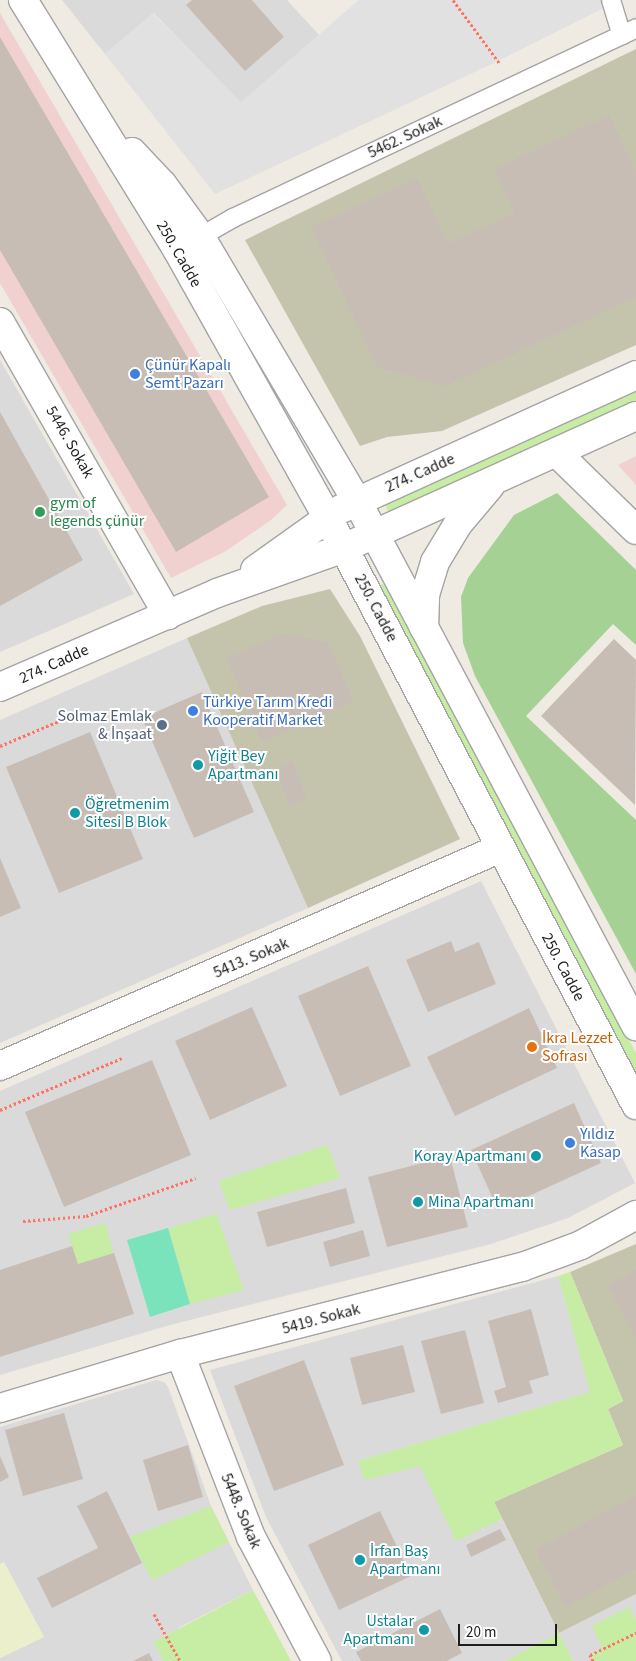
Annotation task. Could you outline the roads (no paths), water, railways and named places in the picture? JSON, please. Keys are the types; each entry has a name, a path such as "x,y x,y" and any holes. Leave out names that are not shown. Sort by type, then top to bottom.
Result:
{"street":[{"name":"250. Cadde","path":"23,0 99,120 178,251 328,518 636,1105"},
{"name":"250. Cadde","path":"99,120 163,185 200,236 357,501 636,1026"},
{"name":"5446. Sokak","path":"0,322 168,615"},
{"name":"274. Cadde","path":"217,593 280,553 328,518 357,501 636,376"},
{"name":"274. Cadde","path":"0,688 217,593 344,548 636,416"},
{"path":"557,453 636,530"},
{"path":"424,630 425,595 435,562 458,524 498,479"},
{"name":"5413. Sokak","path":"0,1066 501,848"},
{"name":"5419. Sokak","path":"0,1408 180,1354 522,1267 581,1245 636,1215"},
{"name":"5448. Sokak","path":"180,1354 251,1537 317,1661"}],"lane":[{"path":"611,0 629,31"},
{"name":"5462. Sokak","path":"178,251 200,236 629,31"}],"place":[{"name":"Çünür Kapalı Semt Pazarı","path":"135,374"},
{"name":"gym of legends çünür","path":"40,512"},
{"name":"Türkiye Tarım Kredi Kooperatif Market","path":"193,711"},
{"name":"Solmaz Emlak & İnşaat","path":"162,725"},
{"name":"Yiğit Bey Apartmanı","path":"198,765"},
{"name":"Öğretmenim Sitesi B Blok","path":"75,813"},
{"name":"İkra Lezzet Sofrası","path":"532,1047"},
{"name":"Yıldız Kasap","path":"570,1143"},
{"name":"Koray Apartmanı","path":"536,1156"},
{"name":"Mina Apartmanı","path":"418,1202"},
{"name":"İrfan Baş Apartmanı","path":"360,1560"},
{"name":"Ustalar Apartmanı","path":"424,1630"}]}
